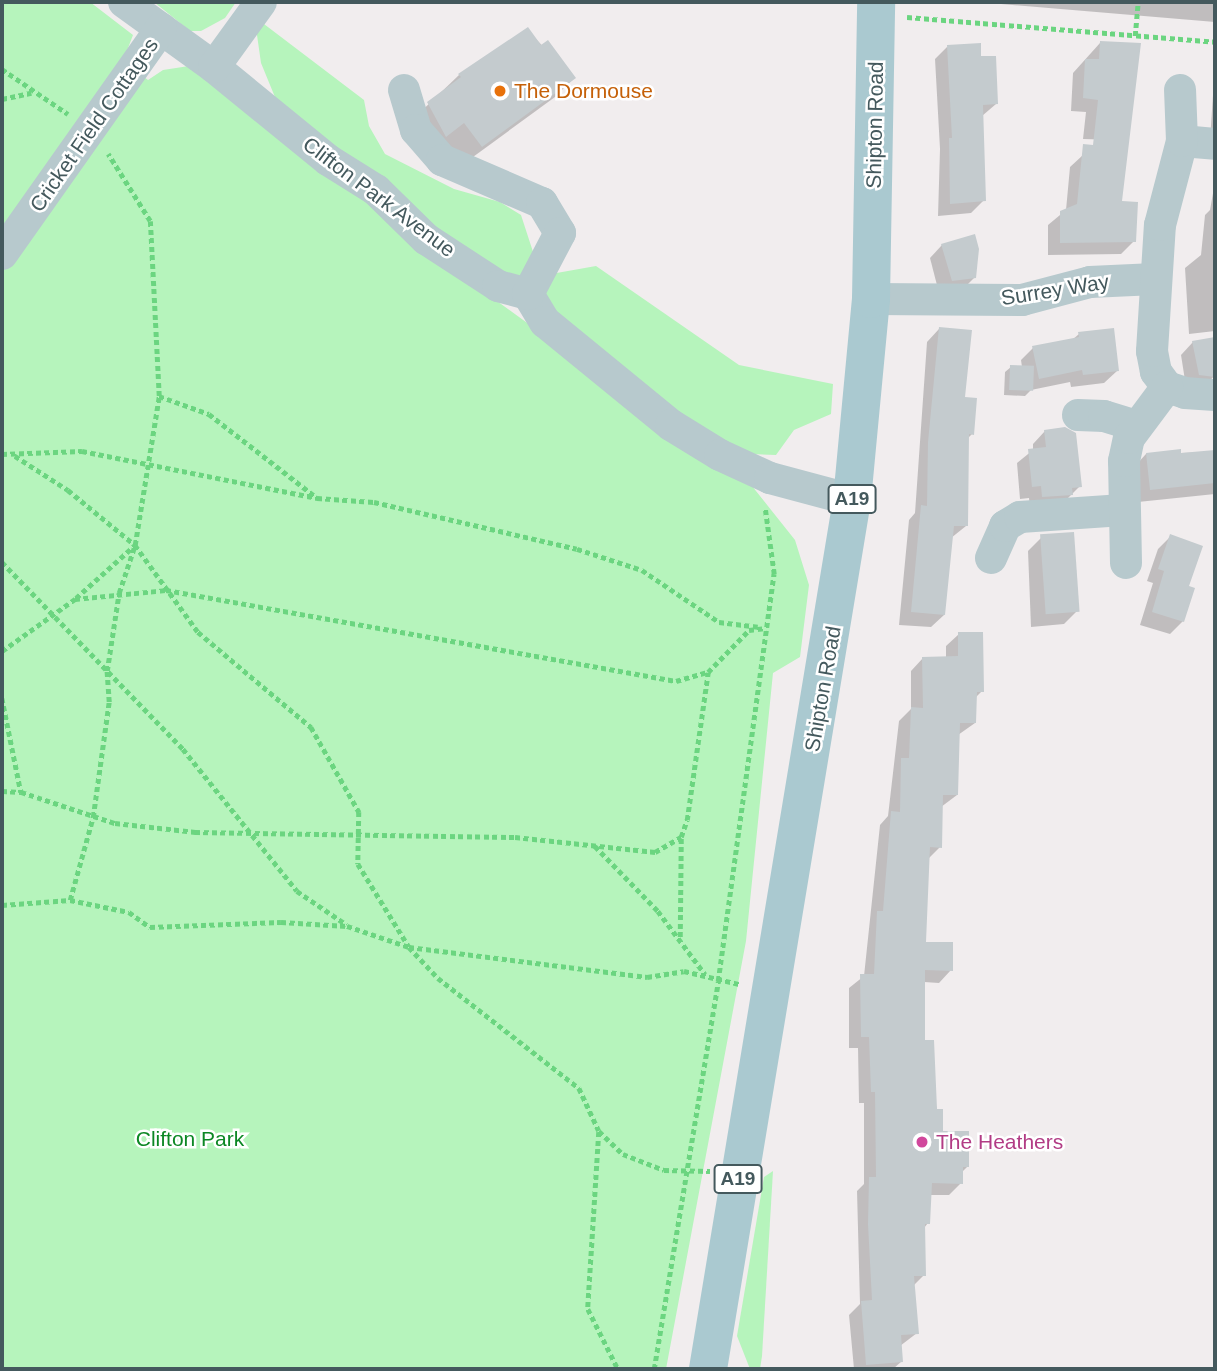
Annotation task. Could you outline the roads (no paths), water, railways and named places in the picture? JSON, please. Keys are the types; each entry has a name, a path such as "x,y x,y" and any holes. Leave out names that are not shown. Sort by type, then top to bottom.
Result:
{"main road":[{"name":"Shipton Road","path":"708,1369 852,500 871,299 875,8"}],"street":[{"name":"Clifton Park Avenue","path":"124,2 214,67 328,160 376,190 426,239 498,286 528,294"},
{"path":"214,67 261,2"},
{"name":"Cricket Field Cottages","path":"2,254 161,29"},
{"path":"404,90 416,130 442,160 542,203 560,233 528,294 544,323 671,425 720,455 770,478 852,500"},
{"path":"1180,90 1182,141 1160,225 1152,351 1156,372 1167,387 1215,395"},
{"path":"1182,141 1215,144"},
{"name":"Surrey Way","path":"871,299 1022,300 1090,282 1156,279"},
{"path":"1126,563 1124,461 1129,438 1167,387"},
{"path":"1079,415 1104,416 1138,426"},
{"path":"991,558 1005,526 1020,517 1123,510"}],"place":[{"name":"The Dormouse","path":"500,91"},
{"name":"The Heathers","path":"922,1142"}],"park label":[{"name":"Clifton Park","path":"190,1139"}]}
